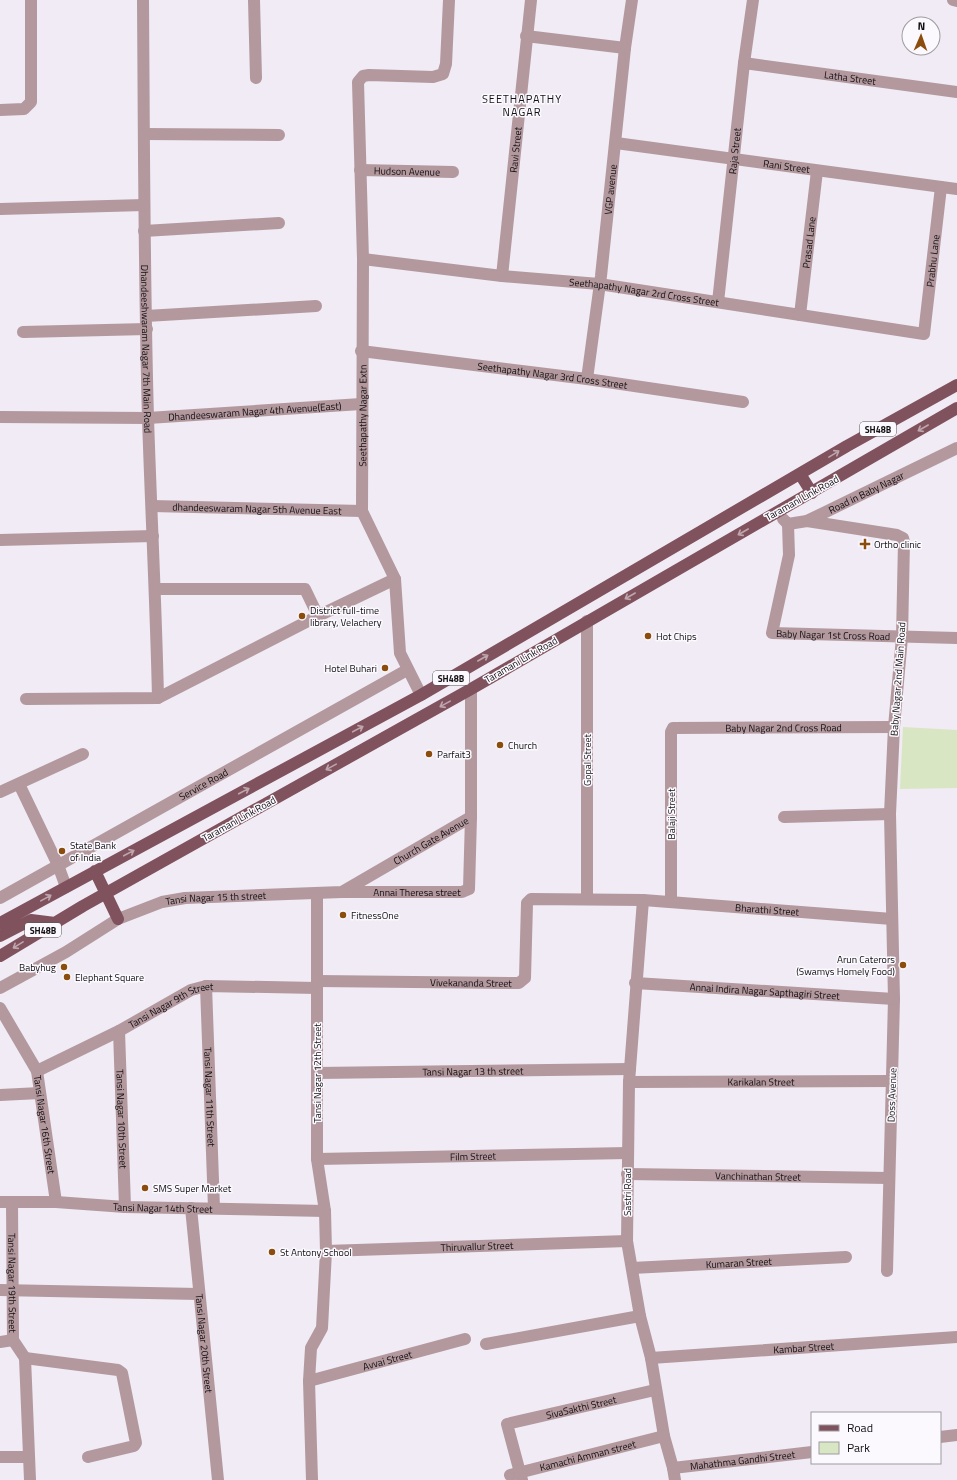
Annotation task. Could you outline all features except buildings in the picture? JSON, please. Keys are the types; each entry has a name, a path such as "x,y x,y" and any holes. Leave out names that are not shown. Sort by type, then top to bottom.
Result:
{"main road":[{"name":"Taramani Link Road","path":"2,930 66,887 421,695 800,474 957,385"},
{"name":"Taramani Link Road","path":"0,956 106,893 471,689 957,408"},
{"path":"800,474 812,493"},
{"path":"95,872 118,919"},
{"path":"2,930 31,920 55,922"}],"street":[{"path":"0,110 27,108 31,102 31,0"},
{"name":"Dhandeeshwaram Nagar 7th Main Road","path":"143,0 144,231 148,418 156,589 158,698"},
{"path":"254,0 256,78"},
{"name":"Seethapathy Nagar Extn","path":"421,695 407,670 400,653 395,579 362,511 361,404 363,259 358,82 363,76 389,75 434,77 443,74 446,64 449,0"},
{"name":"Ravi Street","path":"502,276 526,36 531,0"},
{"name":"VGP avenue","path":"587,379 616,143 624,48 632,0"},
{"name":"Raja Street","path":"718,302 744,63 753,0"},
{"path":"953,0 957,1"},
{"path":"526,36 624,48"},
{"name":"Latha Street","path":"744,63 957,92"},
{"path":"144,134 279,135"},
{"name":"Rani Street","path":"616,143 733,160 957,189"},
{"name":"Hudson Avenue","path":"360,170 453,172"},
{"name":"Prasad Lane","path":"800,314 817,171"},
{"name":"Prabhu Lane","path":"924,334 941,187"},
{"path":"0,209 144,205"},
{"path":"144,231 279,223"},
{"name":"Seethapathy Nagar 2rd Cross Street","path":"363,259 502,276 599,284 924,334"},
{"path":"146,316 316,306"},
{"path":"23,332 147,329"},
{"name":"Seethapathy Nagar 3rd Cross Street","path":"362,351 587,379 744,402"},
{"name":"Dhandeeswaram Nagar 4th Avenue(East)","path":"0,417 148,418 361,404"},
{"name":"Road in Baby Nagar","path":"788,524 807,521 957,448"},
{"name":"dhandeeswaram Nagar 5th Avenue East","path":"152,506 362,511"},
{"path":"776,512 788,524"},
{"name":"Baby Nagar 2nd Main Road","path":"807,521 897,535 904,538 902,637 894,727 890,814 892,919"},
{"name":"Baby Nagar 1st Cross Road","path":"788,524 788,556 772,633 957,638"},
{"path":"0,540 153,536"},
{"path":"26,699 158,698 318,616 395,579"},
{"path":"156,589 305,590 318,616"},
{"name":"Gopal Street","path":"587,621 587,899"},
{"name":"Service Road","path":"0,898 158,811 407,670"},
{"name":"Church Gate Avenue","path":"317,893 342,892 471,817 471,689"},
{"name":"Baby Nagar 2nd Cross Road","path":"673,728 894,727"},
{"name":"Balaji Street","path":"671,902 671,732 673,728"},
{"path":"0,792 83,754"},
{"path":"19,784 58,865 66,887"},
{"path":"784,817 890,814"},
{"name":"Annai Theresa street","path":"342,892 462,892 467,890 469,886 471,817"},
{"name":"Tansi Nagar 15 th street","path":"0,988 66,952 118,919 162,902 185,898 317,893"},
{"name":"Tansi Nagar 12th Street","path":"312,1480 309,1381 311,1348 322,1328 326,1251 325,1211 317,1159 317,893"},
{"name":"Vivekananda Street","path":"317,984 519,983 525,978 526,974 528,901 531,899 643,900"},
{"name":"Bharathi Street","path":"643,900 892,919"},
{"name":"Sastri Road","path":"643,900 635,983 629,1082 627,1241 640,1316 651,1358 655,1390 664,1436 674,1474"},
{"name":"Doss Avenue","path":"887,1271 894,999 892,919"},
{"name":"Annai Indira Nagar Sapthagiri Street","path":"635,983 894,999"},
{"name":"Tansi Nagar 9th Street","path":"37,1071 119,1031 191,990 206,986 317,984"},
{"name":"Tansi Nagar 11th Street","path":"206,986 214,1208"},
{"name":"Tansi Nagar 16th Street","path":"0,1008 37,1071 56,1202"},
{"name":"Tansi Nagar 10th Street","path":"119,1031 125,1207"},
{"name":"Tansi Nagar 13 th street","path":"317,1073 630,1069"},
{"name":"Karikalan Street","path":"629,1082 892,1080"},
{"path":"0,1095 40,1093"},
{"name":"Film Street","path":"317,1159 628,1153"},
{"name":"Vanchinathan Street","path":"627,1174 889,1178"},
{"name":"Tansi Nagar 14th Street","path":"6,1202 56,1202 125,1207 325,1211"},
{"name":"Tansi Nagar 19th Street","path":"6,1202 13,1289 13,1340 25,1358"},
{"name":"Tansi Nagar 20th Street","path":"191,1208 198,1294 218,1480"},
{"name":"Thiruvallur Street","path":"326,1251 627,1241"},
{"name":"Kumaran Street","path":"632,1268 846,1257"},
{"path":"0,1290 13,1289 198,1294"},
{"path":"486,1344 640,1316"},
{"name":"Kambar Street","path":"651,1358 957,1337"},
{"name":"Avvai Street","path":"309,1381 465,1339"},
{"path":"0,1342 13,1340"},
{"path":"30,1480 25,1358 118,1370 122,1372 136,1443 134,1446 88,1457"},
{"name":"SivaSakthi Street","path":"518,1475 507,1424 655,1390"},
{"path":"941,1437 957,1435"},
{"name":"Kamachi Amman street","path":"518,1475 664,1436"},
{"name":"Mahathma Gandhi Street","path":"674,1474 811,1452"},
{"path":"0,1456 29,1456"}],"green space":[{"path":"903,727 957,730 957,788 900,789"}],"place":[{"name":"Ortho clinic","path":"865,544"},
{"name":"District full-time library, Velachery","path":"302,616"},
{"name":"Hot Chips","path":"648,636"},
{"name":"Hotel Buhari","path":"385,668"},
{"name":"Church","path":"500,745"},
{"name":"Parfait3","path":"429,754"},
{"name":"State Bank of India","path":"62,851"},
{"name":"FitnessOne","path":"343,915"},
{"name":"Arun Caterors (Swamys Homely Food)","path":"903,965"},
{"name":"Babyhug","path":"64,967"},
{"name":"Elephant Square","path":"67,977"},
{"name":"SMS Super Market","path":"145,1188"},
{"name":"St Antony School","path":"272,1252"}],"district":[{"name":"SEETHAPATHY NAGAR","path":"522,105"}]}
